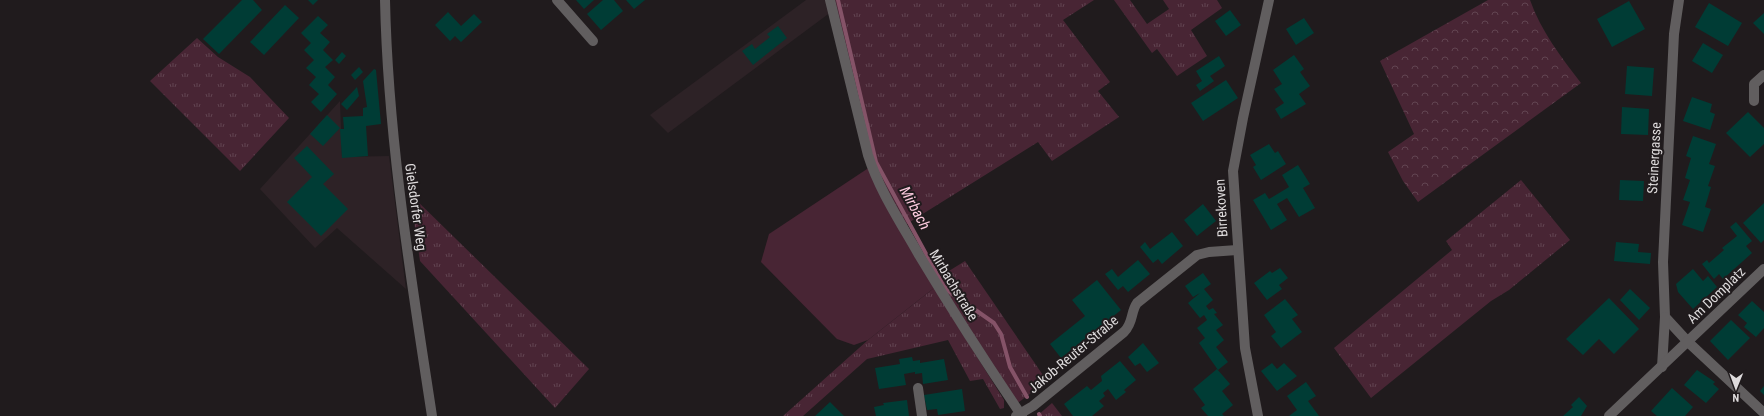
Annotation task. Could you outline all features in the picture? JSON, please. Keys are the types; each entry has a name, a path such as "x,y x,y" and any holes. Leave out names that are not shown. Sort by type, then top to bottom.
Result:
{"street":[{"name":"Gielsdorfer Weg","path":"385,0 388,75 394,152 432,416"},
{"path":"557,0 593,41"},
{"name":"Mirbachstraße","path":"830,0 868,155 876,175 903,227 937,285 974,346 1020,415"},
{"name":"Birrekoven","path":"1258,416 1245,348 1237,250 1233,171 1242,118 1269,0"},
{"name":"Steinergasse","path":"1662,367 1665,317 1663,262 1674,34 1679,0"},
{"path":"1754,101 1754,84 1764,75"},
{"name":"Jakob-Reuter-Straße","path":"1020,415 1124,332 1132,322 1133,310 1137,303 1191,259 1209,252 1237,250"},
{"name":"Am Domplatz","path":"1688,342 1764,269"},
{"path":"1665,317 1688,342 1764,413"},
{"path":"1609,416 1688,342"},
{"path":"918,388 922,416"}],"shaded area":[{"path":"806,0 828,0 831,12 668,133 650,115"},
{"path":"340,101 342,157 389,156 406,289 337,228 315,248 260,189"}],"green space":[{"path":"833,0 1094,0 1063,20 1110,82 1098,91 1119,117 1052,161 1038,142 905,225 875,168"},
{"path":"1114,0 1130,0 1147,24 1169,9 1163,0 1217,0 1222,8 1191,30 1207,56 1177,76 1157,49 1152,53"},
{"path":"1488,0 1530,0 1546,33 1581,83 1418,202 1403,181 1388,152 1414,134 1380,61"},
{"path":"197,38 218,57 250,77 289,118 240,171 150,81"},
{"path":"870,167 934,288 868,340 854,345 837,339 761,262 769,234"},
{"path":"1521,180 1570,240 1509,290 1491,301 1371,398 1334,348 1452,250 1446,241"},
{"path":"410,194 589,369 555,408 420,261"},
{"path":"965,261 1047,381 1019,402 1013,401 936,279"},
{"path":"934,288 1004,400 1004,408 1000,409 983,379 970,381 948,340 867,359 803,416 783,416 868,340"},
{"path":"1052,403 1062,416 1037,416"}],"building":[{"path":"242,0 253,0 262,10 219,54 203,39"},
{"path":"308,0 318,0 313,5"},
{"path":"576,0 594,0 584,9"},
{"path":"603,0 614,0 623,11 601,30 587,14"},
{"path":"626,0 645,0 634,9"},
{"path":"1629,1 1645,29 1612,47 1597,19"},
{"path":"1709,3 1742,23 1728,46 1695,27"},
{"path":"285,5 299,18 264,55 250,42"},
{"path":"1230,10 1241,25 1226,36 1215,21"},
{"path":"448,12 461,26 474,14 482,22 461,42 455,36 450,41 435,25"},
{"path":"1764,13 1764,34 1753,23"},
{"path":"318,16 328,25 320,33 330,42 323,50 333,60 325,67 335,77 328,85 337,94 321,112 311,102 319,94 309,85 316,77 306,68 314,60 304,50 311,43 301,33"},
{"path":"1304,18 1314,33 1296,45 1286,29"},
{"path":"778,26 787,38 753,65 742,51 752,44 755,49 770,37 767,34"},
{"path":"1703,43 1723,55 1712,73 1692,61"},
{"path":"342,52 346,56 339,64 335,60"},
{"path":"1294,55 1304,69 1300,72 1310,86 1299,94 1306,104 1281,119 1275,109 1284,103 1274,89 1282,84 1273,70"},
{"path":"1219,56 1225,66 1210,76 1214,81 1200,91 1196,85 1202,81 1196,71"},
{"path":"1627,66 1654,68 1652,96 1625,94"},
{"path":"359,67 363,72 355,80 351,75"},
{"path":"374,69 376,70 381,124 366,126 368,156 342,158 340,129 344,129 343,117 363,116 363,108 367,107 363,81"},
{"path":"1226,80 1238,98 1203,121 1191,103"},
{"path":"357,87 359,96 347,110 341,104"},
{"path":"1692,97 1712,104 1710,112 1715,114 1710,130 1683,121"},
{"path":"1622,107 1649,109 1648,135 1621,134"},
{"path":"1748,112 1764,128 1764,144 1750,157 1726,133"},
{"path":"327,115 340,128 323,146 310,134"},
{"path":"1693,136 1716,144 1709,164 1715,166 1708,186 1711,187 1705,207 1711,209 1703,232 1682,225 1690,202 1683,200 1690,180 1685,178 1691,158 1686,156"},
{"path":"1269,144 1275,153 1278,151 1286,164 1261,180 1253,167 1256,165 1250,155"},
{"path":"307,146 334,174 323,184 348,209 321,236 287,202 312,177 294,158"},
{"path":"1298,165 1310,184 1303,188 1315,208 1299,217 1287,198 1277,204 1287,220 1271,230 1253,200 1265,193 1269,199 1289,187 1282,175"},
{"path":"1620,180 1644,181 1643,201 1619,200"},
{"path":"1764,203 1764,240 1761,243 1743,223"},
{"path":"1203,204 1216,221 1197,236 1184,220"},
{"path":"1736,222 1752,241 1746,246 1752,253 1723,279 1719,274 1714,279 1702,264 1707,260 1709,263 1724,250 1722,248 1737,236 1730,227"},
{"path":"1172,232 1183,246 1162,264 1158,259 1153,263 1140,247 1145,242 1150,249"},
{"path":"1616,242 1639,244 1638,252 1651,253 1650,264 1614,261"},
{"path":"1138,260 1150,274 1128,292 1123,286 1118,290 1105,274 1112,269 1118,277"},
{"path":"1280,268 1288,278 1279,285 1282,289 1267,300 1254,283 1270,271 1272,273"},
{"path":"1693,269 1703,281 1708,276 1717,287 1693,309 1678,292 1676,284"},
{"path":"1203,273 1211,284 1204,289 1213,300 1206,306 1209,310 1213,308 1217,313 1214,314 1223,325 1216,330 1224,340 1216,347 1228,362 1218,370 1199,343 1205,338 1197,328 1207,320 1204,315 1200,318 1188,303 1200,293 1193,297 1185,286"},
{"path":"1097,280 1121,310 1061,358 1050,344 1085,316 1072,300"},
{"path":"1630,289 1650,308 1639,320 1620,300"},
{"path":"1609,298 1639,329 1614,354 1599,339 1583,355 1566,339"},
{"path":"1285,299 1298,315 1292,319 1302,332 1281,348 1271,336 1276,332 1264,315"},
{"path":"1752,301 1764,312 1764,328 1756,337 1744,327 1747,323 1738,315"},
{"path":"1731,320 1750,338 1728,360 1710,341"},
{"path":"1143,343 1159,363 1147,372 1140,363 1135,366 1128,357"},
{"path":"912,357 913,361 920,360 920,363 944,359 948,380 923,384 922,373 915,374 915,372 904,374 906,385 879,389 875,368 900,364 899,359"},
{"path":"1120,361 1136,380 1124,390 1126,392 1116,400 1108,389 1103,393 1105,396 1099,401 1104,406 1092,416 1073,416 1064,404 1087,386 1091,390 1102,381 1101,376"},
{"path":"1272,363 1277,369 1284,363 1297,376 1277,391 1261,371"},
{"path":"1217,369 1230,384 1222,391 1233,405 1222,414 1224,416 1208,416 1201,408 1205,405 1193,389"},
{"path":"1697,370 1715,382 1713,384 1719,389 1706,403 1684,385"},
{"path":"1306,382 1316,396 1308,401 1319,416 1289,416 1297,410 1287,396"},
{"path":"1764,386 1764,395 1760,391"},
{"path":"1672,388 1693,407 1685,416 1657,416 1651,411"},
{"path":"962,389 965,411 938,415 937,409 927,410 924,395"},
{"path":"1579,397 1587,406 1581,416 1563,416 1573,407 1571,405"},
{"path":"907,400 909,416 876,416 874,407 884,405 883,403"},
{"path":"830,402 844,416 815,416"}],"waterway":[{"name":"Mirbach","path":"838,0 876,162 943,285 947,290 994,323 1001,334 1010,367 1027,397"}]}
